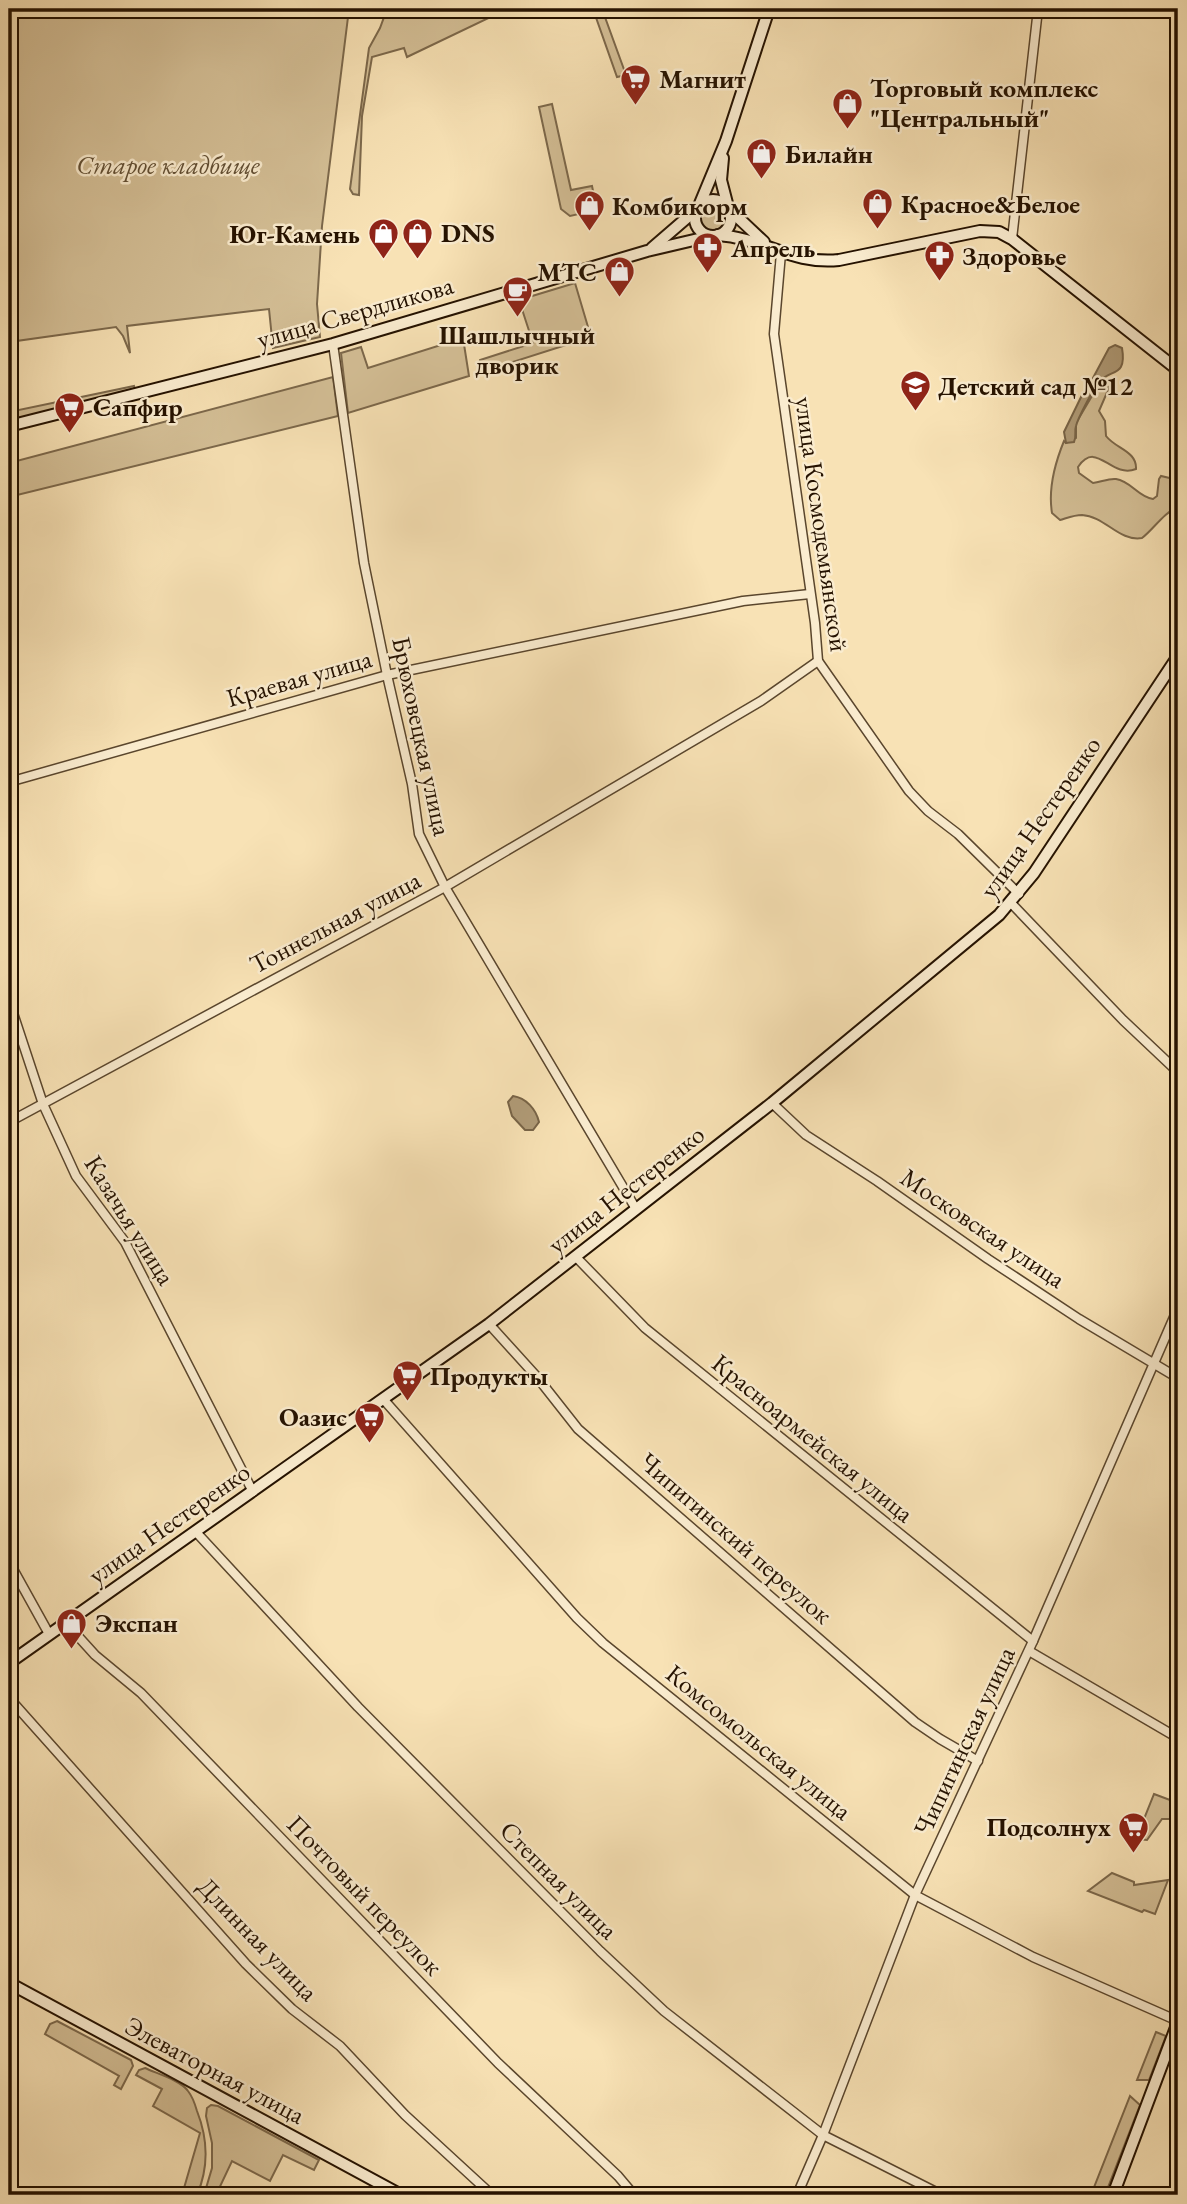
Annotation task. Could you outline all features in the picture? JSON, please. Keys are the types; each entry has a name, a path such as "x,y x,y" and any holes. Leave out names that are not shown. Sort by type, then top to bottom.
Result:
{"street":[{"path":"726,141 721,180 732,220 729,227 715,236 704,234 697,226 695,216 726,141 769,9"},
{"path":"1038,9 1012,239 1178,370"},
{"path":"647,251 708,200 715,200 729,208 747,228 777,251"},
{"name":"улица Свердликова","path":"9,426 333,344 647,251 715,236 746,239 809,261 830,261 980,231 999,232 1012,239"},
{"name":"улица Космодемьянской","path":"777,251 774,334 818,661 916,800 958,834 1019,894"},
{"name":"Брюховецкая улица","path":"333,344 364,563 412,784 419,834 444,887 636,1209"},
{"name":"Краевая улица","path":"9,782 387,675 743,601 810,594"},
{"name":"улица Нестеренко","path":"9,1663 489,1324 772,1103 1011,903 1178,656"},
{"name":"Тоннельная улица","path":"9,1122 444,887 761,701 818,661"},
{"path":"1011,903 1123,1020 1178,1072"},
{"name":"Казачья улица","path":"9,1001 43,1104 76,1176 125,1242 253,1492"},
{"name":"Московская улица","path":"772,1103 814,1140 999,1266 1178,1378"},
{"name":"Красноармейская улица","path":"576,1258 645,1328 1033,1641"},
{"name":"Чипигинская улица","path":"797,2195 824,2135 915,1895 1029,1651 1178,1308"},
{"name":"Чипигинский переулок","path":"489,1324 537,1377 578,1429 915,1722 978,1761"},
{"name":"Комсомольская улица","path":"384,1400 577,1618 603,1643 915,1895 1033,1957 1178,2021"},
{"name":"Степная улица","path":"196,1532 358,1707 600,1951 664,2011 824,2135 942,2195"},
{"path":"9,1562 49,1634"},
{"name":"Почтовый переулок","path":"66,1623 95,1655 141,1693 498,2063 618,2176 634,2195"},
{"path":"1029,1651 1178,1738"},
{"name":"Длинная улица","path":"9,1698 246,1964 292,2009 341,2046 405,2115 492,2195"},
{"name":"Элеваторная улица","path":"9,1983 401,2195"},
{"path":"1114,2195 1178,2021"}],"green space":[{"name":"Старое кладбище","path":"9,9 349,9 322,226 317,304 320,337 273,348 269,309 127,326 130,353 116,327 9,342"},
{"path":"387,9 496,9 497,14 407,57 404,48 372,57 362,116 359,195 353,194 350,189 369,48"},
{"path":"593,9 602,9 626,75 617,77"},
{"path":"552,104 571,190 592,186 597,210 570,216 561,209 539,107"},
{"path":"713,204 723,208 727,218 723,228 713,232 703,228 699,218 703,208"},
{"path":"575,283 591,337 478,373 480,360 533,343 519,300"},
{"path":"463,338 469,376 348,413 341,353 361,347 368,368"},
{"path":"333,377 338,416 9,497 9,463"},
{"path":"1102,379 1109,388 1099,411 1105,421 1106,436 1130,454 1136,469 1119,469 1091,457 1078,467 1079,473 1093,483 1121,480 1153,499 1157,496 1161,476 1178,480 1178,507 1142,538 1126,536 1090,516 1079,515 1060,520 1052,513 1052,485 1061,449 1064,441 1066,443 1076,438 1076,423"},
{"path":"134,386 135,391 9,422 9,412"},
{"path":"1154,1794 1178,1803 1178,1819 1162,1819 1147,1840 1136,1839"},
{"path":"1112,1873 1134,1882 1134,1885 1168,1880 1155,1914 1144,1910 1142,1912 1088,1891"},
{"path":"57,2021 131,2060 133,2066 121,2089 114,2085 119,2076 45,2034 50,2024"},
{"path":"1156,2032 1166,2036 1149,2080 1137,2080"},
{"path":"145,2068 180,2084 193,2100 201,2122 206,2153 204,2174 197,2195 182,2195 200,2133 153,2106 162,2089 136,2075 139,2070"},
{"path":"1130,2096 1140,2105 1105,2195 1091,2195"},
{"path":"211,2105 218,2106 319,2160 314,2170 283,2155 270,2181 232,2161 216,2195 204,2195 212,2168 212,2143 206,2116 207,2108"}],"shaded area":[{"path":"1115,345 1122,348 1120,368 1097,384 1077,422 1074,442 1066,443 1064,432 1083,393 1109,348"},
{"path":"513,1096 526,1102 536,1113 539,1122 533,1130 525,1130 512,1116 508,1102"}],"place":[{"name":"Магнит","path":"636,106"},
{"name":"Торговый комплекс \"Центральный\"","path":"847,130"},
{"name":"Билайн","path":"762,181"},
{"name":"Красное&Белое","path":"878,231"},
{"name":"Комбикорм","path":"589,233"},
{"name":"DNS","path":"418,260"},
{"name":"Юг-Камень","path":"383,261"},
{"name":"Апрель","path":"708,275"},
{"name":"Здоровье","path":"939,283"},
{"name":"МТС","path":"620,299"},
{"name":"Шашлычный дворик","path":"517,319"},
{"name":"Детский сад №12","path":"915,413"},
{"name":"Сапфир","path":"70,434"},
{"name":"Продукты","path":"407,1403"},
{"name":"Оазис","path":"370,1444"},
{"name":"Экспан","path":"72,1650"},
{"name":"Подсолнух","path":"1134,1854"}]}
